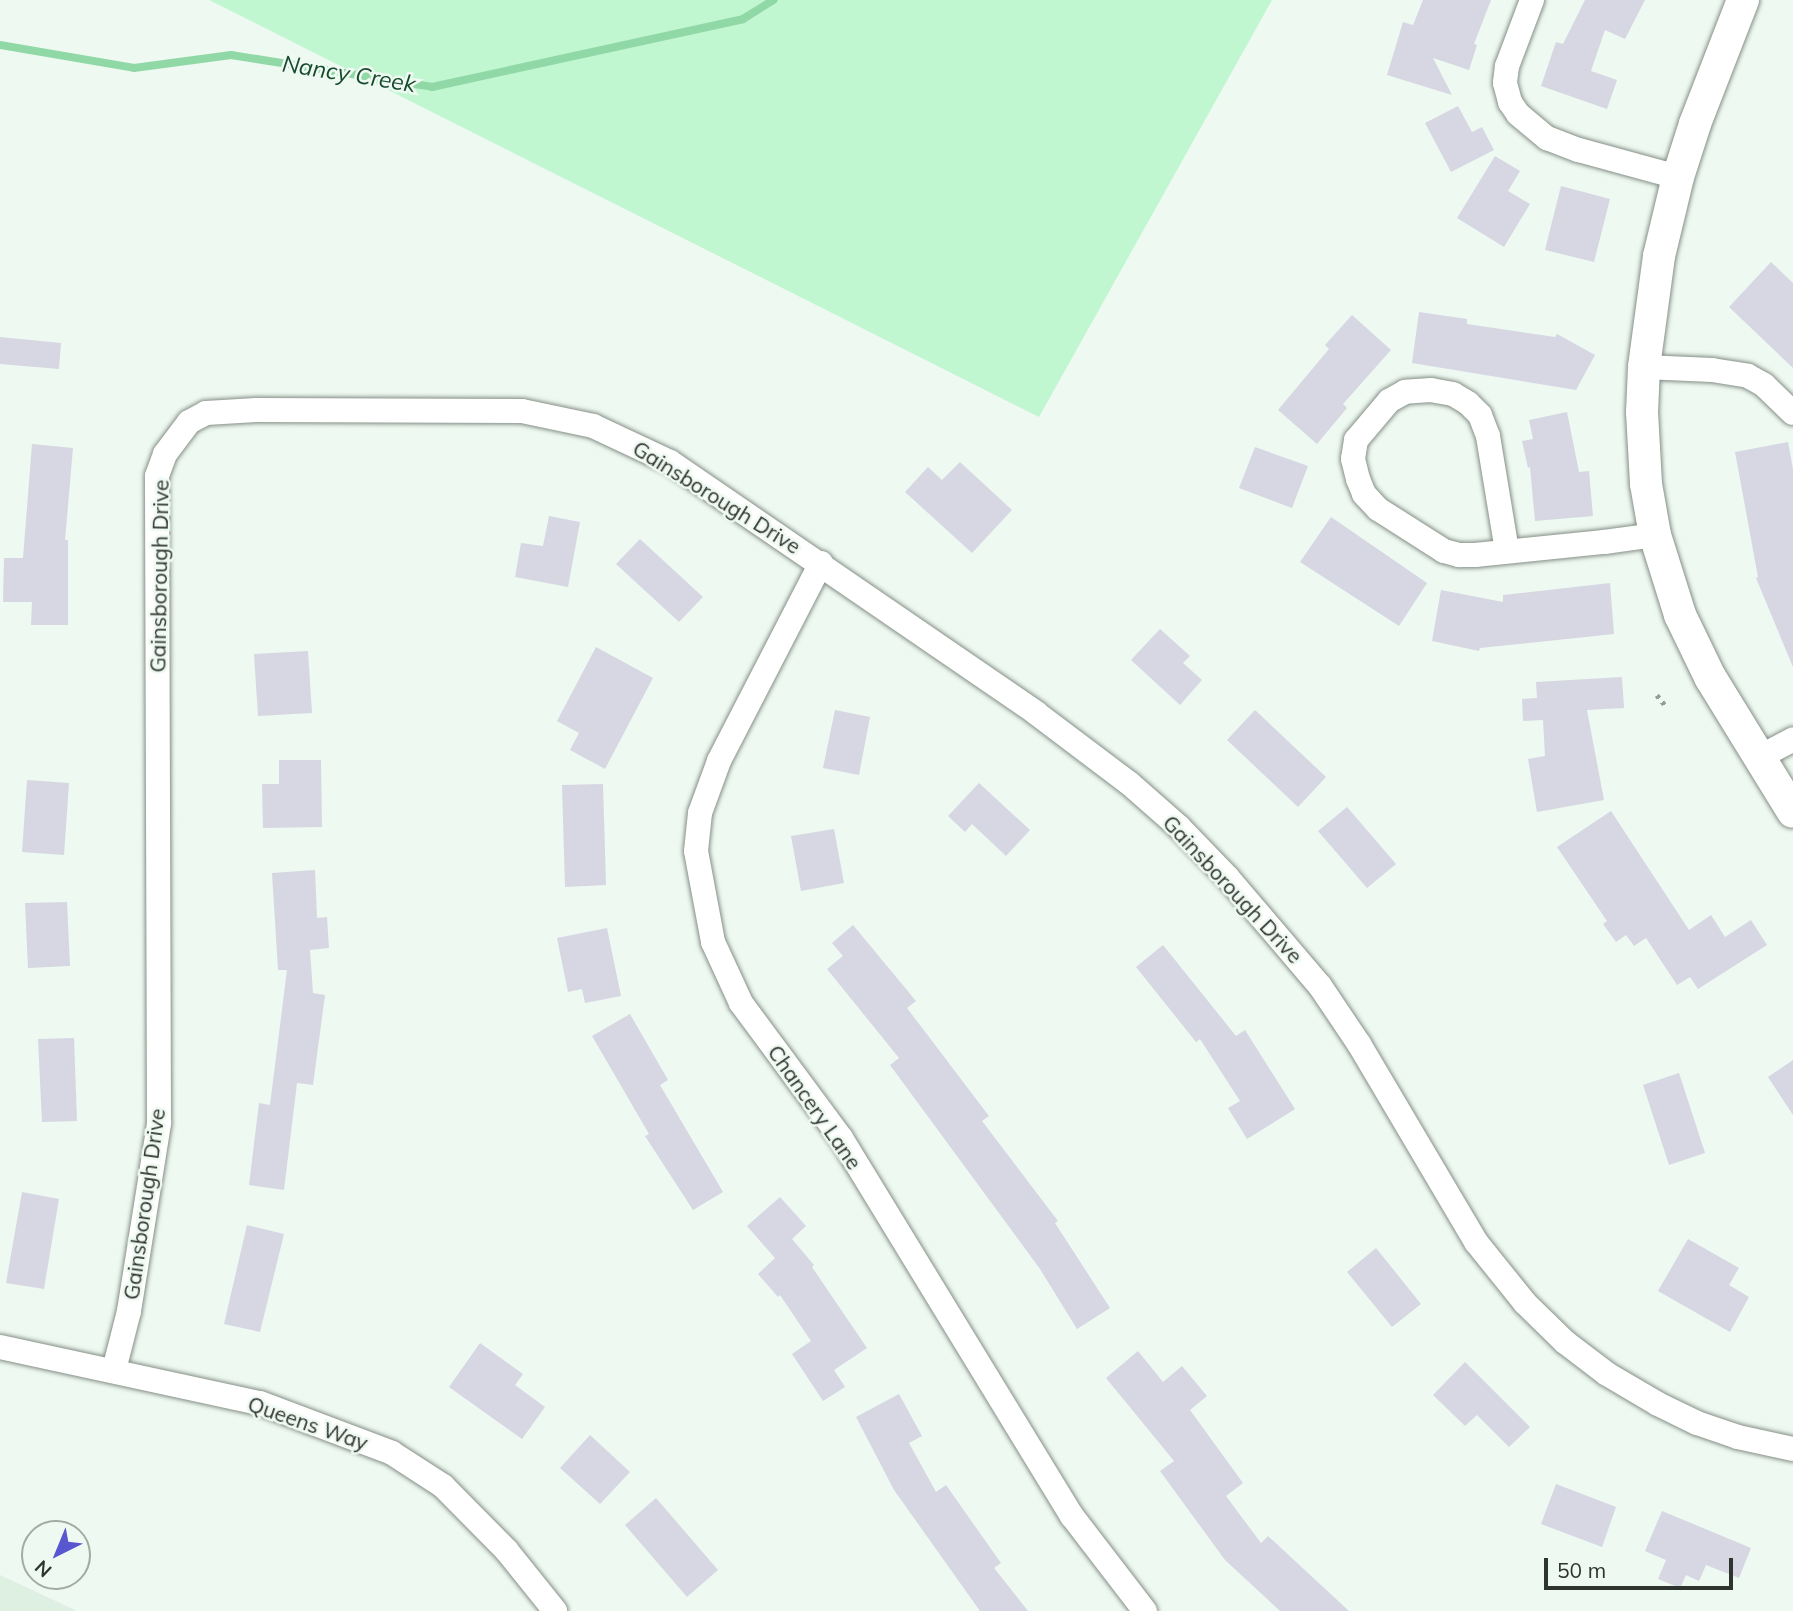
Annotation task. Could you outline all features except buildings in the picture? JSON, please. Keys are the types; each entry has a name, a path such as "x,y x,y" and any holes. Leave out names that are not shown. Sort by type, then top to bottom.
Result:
{"street":[{"path":"1532,0 1507,66 1505,83 1510,102 1518,114 1548,138 1579,150 1678,177"},
{"path":"1743,0 1719,56 1678,177 1659,256 1644,368 1642,412 1646,484 1655,536 1690,636 1710,677 1793,812"},
{"path":"1644,368 1712,370 1748,376 1764,384 1793,413"},
{"path":"1507,551 1488,436 1480,415 1468,403 1452,394 1431,390 1405,392 1389,401 1356,440 1353,459 1364,494 1378,509 1444,551 1460,555 1507,551 1655,536"},
{"name":"Gainsborough Drive","path":"114,1370 128,1311 159,1123 157,476 165,454 188,422 206,414 256,410 522,411 593,426 670,462 821,563 1036,713 1129,783 1220,870 1272,927 1328,998 1359,1044 1476,1242 1499,1274 1564,1342 1607,1374 1697,1423 1738,1437 1793,1449"},
{"name":"Chancery Lane","path":"821,563 719,761 700,813 696,851 713,942 741,1003 841,1138 1072,1516 1144,1611"},
{"path":"1758,758 1793,739"},
{"name":"Queens Way","path":"0,1347 260,1403 392,1453 443,1486 506,1551 555,1611"}],"path":[{"path":"1657,695 1665,705"}],"shaded area":[{"path":"0,1575 21,1585 21,1590 32,1590 77,1611 0,1611"}],"green space":[{"path":"209,0 1272,0 1039,417"}],"waterway":[{"name":"Nancy Creek","path":"0,45 134,68 231,55 432,87 743,19 773,0"}]}
